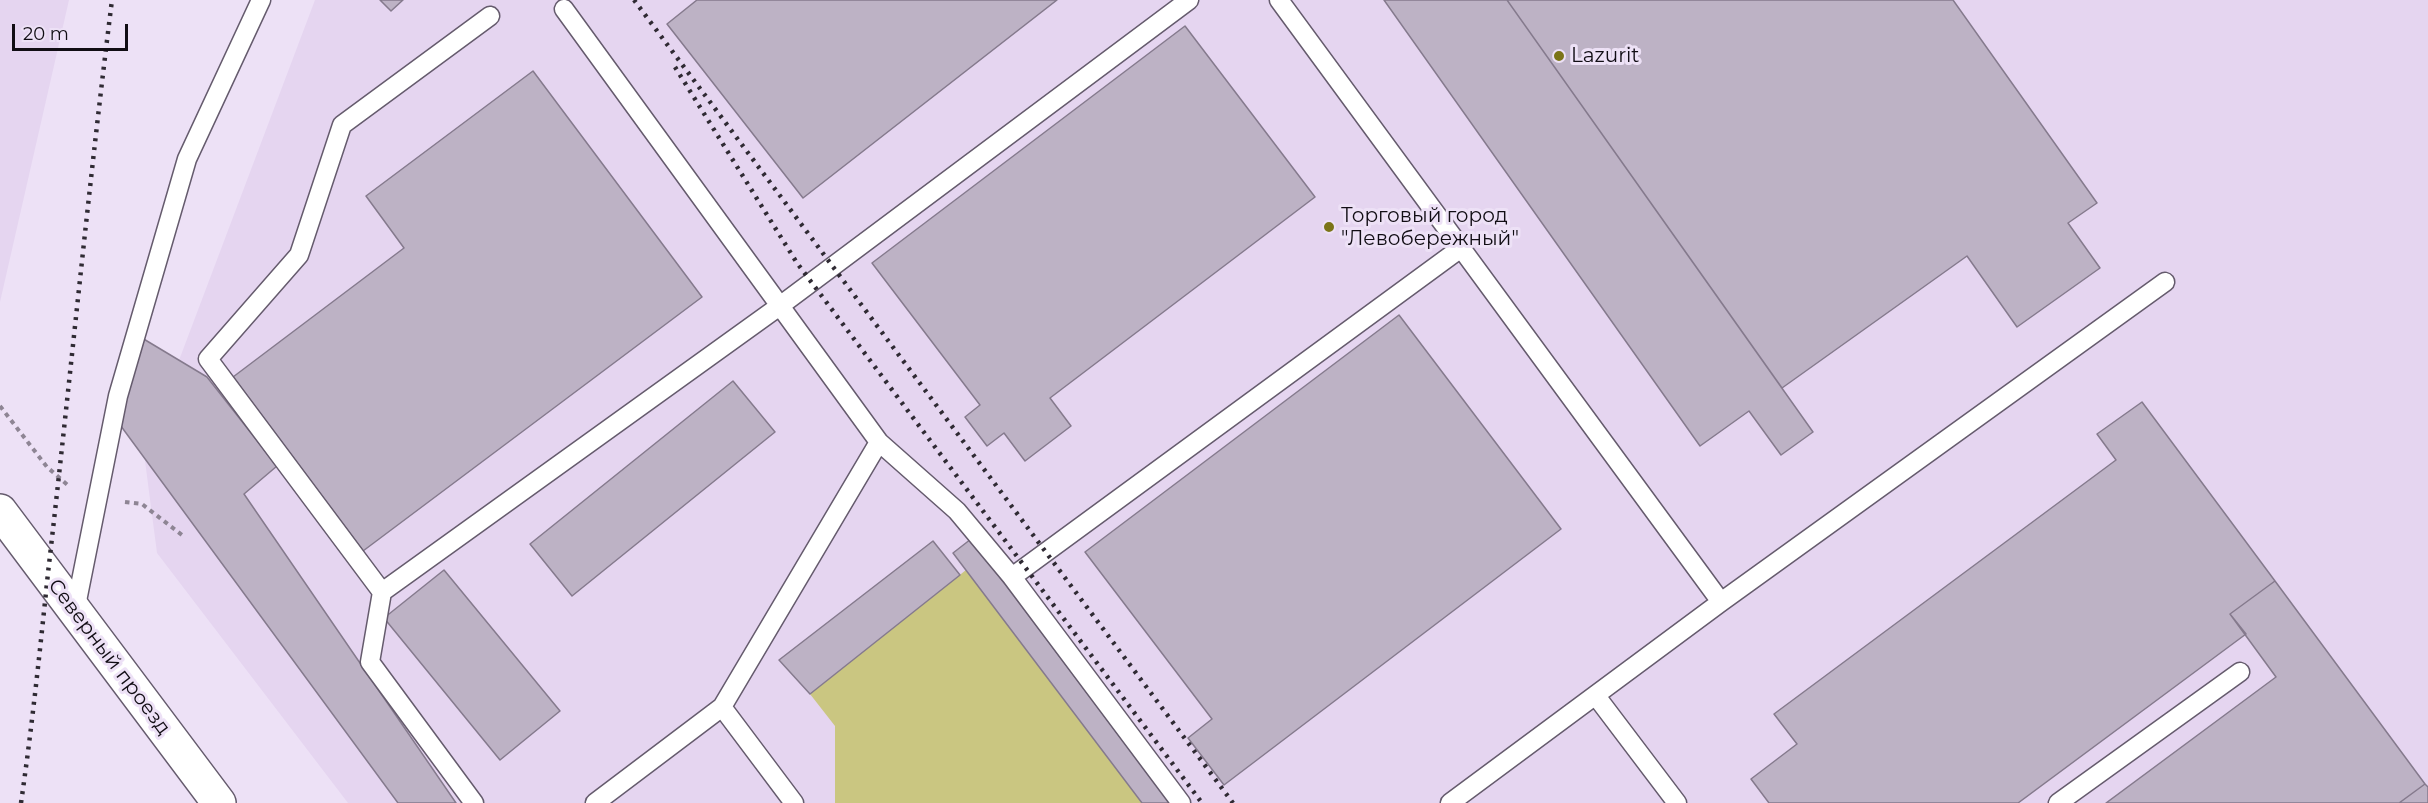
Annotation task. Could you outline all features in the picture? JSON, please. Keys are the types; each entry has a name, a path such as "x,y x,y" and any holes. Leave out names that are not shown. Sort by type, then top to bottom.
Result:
{"street":[{"name":"Северный проезд","path":"0,511 219,803"}],"lane":[{"path":"75,610 118,396 187,159 261,0"},
{"path":"474,803 370,662 382,592 781,305 1189,0"},
{"path":"1280,0 1721,602"},
{"path":"564,9 879,442 957,511 1012,577 1181,803"},
{"path":"382,592 208,359 299,255 342,125 490,16"},
{"path":"1012,577 1461,248"},
{"path":"1450,803 1721,602 2165,282"},
{"path":"595,803 722,707 879,442"},
{"path":"2058,803 2240,672"},
{"path":"1596,696 1677,803"},
{"path":"722,707 795,803"}],"shaded area":[{"path":"0,0 69,0 0,302"},
{"name":"Торговый город \"Левобережный\"","path":"315,0 2428,0 2428,803 348,803 157,553 144,453"},
{"path":"966,570 1142,803 835,803 835,726 810,694"}],"building":[{"path":"380,0 403,0 391,11"},
{"path":"697,0 1057,0 803,198 667,24"},
{"path":"1384,0 1507,0 1813,432 1781,455 1749,411 1700,446"},
{"path":"1507,0 1953,0 2097,203 2068,223 2100,268 2017,327 1967,256 1782,388"},
{"path":"1185,26 1315,197 1050,398 1071,426 1025,461 1004,433 987,446 965,417 980,405 872,263"},
{"path":"533,71 702,297 363,551 233,377 404,248 366,196"},
{"path":"1399,315 1561,529 1224,785 1188,738 1212,719 1085,552"},
{"path":"142,338 207,377 277,466 244,494 456,803 398,803 115,418"},
{"path":"733,381 775,432 572,596 530,544"},
{"path":"2142,402 2275,581 2230,614 2246,634 2018,803 1769,803 1751,779 1797,744 1774,714 2116,460 2097,434"},
{"path":"971,539 1170,803 1142,803 953,553"},
{"path":"933,541 960,575 810,694 779,660"},
{"path":"444,570 560,711 500,760 384,618"},
{"path":"2275,581 2425,784 2399,803 2106,803 2276,677 2230,614"},
{"path":"2425,784 2428,787 2428,803 2399,803"}],"railway":[{"path":"21,803 36,688 112,0"},
{"path":"634,0 1233,803"},
{"path":"675,67 797,263 1202,803"}],"place":[{"name":"Lazurit","path":"1559,56"},
{"name":"Торговый город \"Левобережный\"","path":"1329,227"}]}
